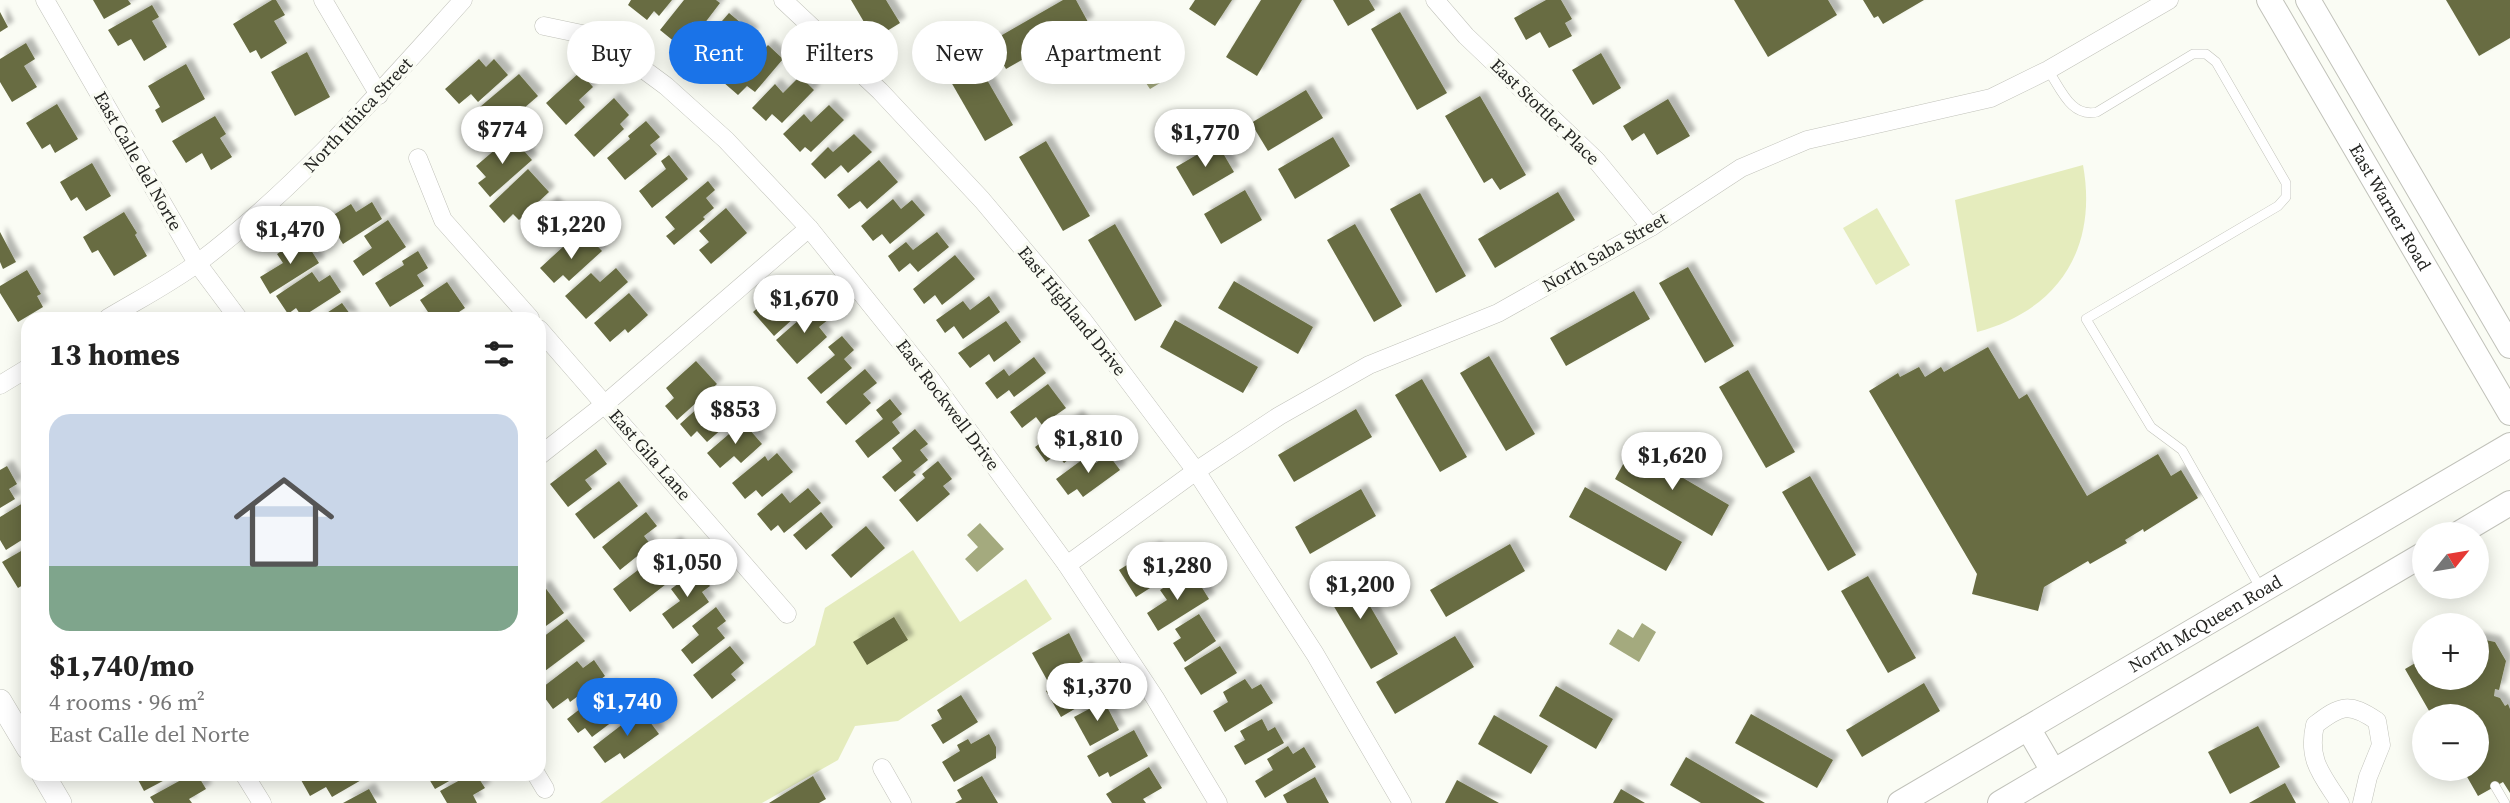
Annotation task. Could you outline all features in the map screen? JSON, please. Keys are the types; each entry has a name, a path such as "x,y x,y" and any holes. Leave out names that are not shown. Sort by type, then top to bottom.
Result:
{"main road":[{"name":"East Warner Road","path":"2269,0 2510,413"},
{"name":"East Warner Road","path":"2308,0 2510,346"},
{"name":"North McQueen Road","path":"1900,803 2510,445"},
{"path":"2478,522 2510,503"},
{"path":"2000,803 2412,561"},
{"path":"2028,728 2053,771"}],"street":[{"name":"East Calle del Norte","path":"45,0 197,263 234,312"},
{"path":"323,0 379,95"},
{"name":"North Ithica Street","path":"118,312 197,263 284,192 379,95 463,0"},
{"name":"East Highland Drive","path":"783,0 880,91 982,200 1082,319 1196,471 1315,654 1402,803"},
{"name":"East Stottler Place","path":"1434,0 1466,36 1596,160 1651,228"},
{"name":"North Saba Street","path":"1067,565 1196,471 1279,416 1368,365 1498,313 1651,228 1741,167 1807,140 1991,98 2048,70 2169,0"},
{"name":"East Rockwell Drive","path":"544,26 601,38 666,86 726,140 809,228 932,381 1067,565 1155,698 1218,803"},
{"path":"418,158 443,220 525,312"},
{"path":"546,450 605,404 809,228"},
{"name":"East Gila Lane","path":"546,337 788,614"},
{"path":"0,384 21,372"},
{"path":"0,701 21,736"},
{"path":"2340,803 2314,762 2311,741 2315,725 2334,710 2358,708 2377,721 2381,745 2368,777 2362,803"},
{"path":"881,768 902,803"},
{"path":"47,781 60,803"},
{"path":"248,781 261,803"}],"lane":[{"path":"2048,70 2074,109 2087,114 2097,112 2193,54 2206,54 2216,62 2286,183 2286,197 2278,206 2086,319 2151,427 2182,450 2262,590"},
{"path":"2496,786 2505,803"}],"shaded area":[{"path":"2083,165 2086,195 2084,223 2078,249 2066,271 2051,291 2030,308 2006,322 1977,332 1955,200"},
{"path":"1877,208 1910,265 1876,285 1843,228"},
{"path":"980,523 1004,549 977,572 965,559 978,547 967,535"},
{"path":"913,550 960,622 1026,579 1052,619 898,721 855,726 838,760 762,803 600,803 815,645 825,608"},
{"path":"1642,623 1656,632 1639,662 1609,644 1618,629 1633,638"}],"building":[{"path":"93,0 128,0 131,4 104,19"},
{"path":"276,0 285,15 274,21 287,43 261,59 256,50 250,53 233,24"},
{"path":"631,0 672,0 659,16 654,11 647,20 628,5"},
{"path":"684,0 716,0 720,3 706,21 669,21 669,37 660,30"},
{"path":"851,0 886,0 900,23 898,24 898,21 863,21"},
{"path":"1063,0 1076,0 1087,21 1026,21"},
{"path":"1195,0 1232,0 1215,26 1189,9"},
{"path":"1261,0 1302,0 1257,76 1226,57"},
{"path":"1333,0 1369,0 1375,10 1348,26"},
{"path":"1546,0 1561,0 1572,19 1565,23 1572,36 1549,48 1540,32 1526,40 1514,18"},
{"path":"1734,0 1828,0 1837,15 1768,57"},
{"path":"1863,0 1924,0 1883,24 1878,16 1874,18"},
{"path":"2446,0 2510,0 2510,38 2479,56"},
{"path":"152,5 159,17 152,21 167,47 144,61 131,39 118,46 108,30"},
{"path":"0,12 8,27 0,32"},
{"path":"1400,12 1447,93 1417,110 1371,29"},
{"path":"729,13 739,21 722,21"},
{"path":"1021,24 1021,60 1007,68 1007,32"},
{"path":"26,43 35,59 24,66 37,87 12,102 0,82 0,59"},
{"path":"767,46 781,57 781,61 767,78"},
{"path":"307,52 330,97 295,116 271,72"},
{"path":"1601,53 1621,88 1593,105 1572,70"},
{"path":"479,59 486,67 494,59 508,75 478,102 471,94 459,104 445,89"},
{"path":"186,64 205,99 162,123 155,110 160,107 148,86"},
{"path":"519,74 538,96 494,134 474,112"},
{"path":"567,84 590,84 593,87 579,100 585,107 566,125 546,103"},
{"path":"725,84 762,84 755,92 747,86 738,95"},
{"path":"775,84 783,93 792,84 808,84 814,90 782,123 772,114 766,121 752,108"},
{"path":"952,84 989,84 1013,125 985,141"},
{"path":"1306,90 1323,118 1268,151 1251,123"},
{"path":"1480,96 1526,175 1500,190 1492,178 1484,183 1445,116"},
{"path":"614,98 629,115 620,124 624,129 594,157 574,135"},
{"path":"1668,99 1690,136 1657,155 1644,133 1632,141 1623,126"},
{"path":"57,104 78,139 55,153 50,144 42,149 26,123"},
{"path":"829,105 844,120 811,152 805,147 800,152 783,134 804,114 811,122"},
{"path":"215,116 226,134 220,138 232,157 211,170 202,153 186,163 172,141"},
{"path":"646,121 660,137 650,145 657,154 625,180 607,158"},
{"path":"854,134 872,152 848,173 841,165 825,179 811,164 828,147 833,152"},
{"path":"511,136 532,160 490,197 478,183 486,177 476,166"},
{"path":"1333,137 1350,166 1295,199 1278,169"},
{"path":"1046,141 1090,216 1063,231 1019,157"},
{"path":"1217,143 1234,172 1193,196 1176,167"},
{"path":"669,155 688,179 652,208 639,191 666,169 661,161"},
{"path":"879,160 898,182 867,209 860,201 849,209 837,195"},
{"path":"92,163 111,196 86,211 77,197 71,201 60,182"},
{"path":"528,169 549,192 519,220 513,214 504,223 489,206"},
{"path":"708,181 715,190 706,198 714,208 674,245 666,236 675,229 665,217"},
{"path":"1245,190 1262,220 1221,244 1204,214"},
{"path":"1558,192 1575,220 1495,268 1478,239"},
{"path":"1420,193 1466,276 1436,293 1390,209"},
{"path":"893,199 901,209 912,200 925,215 890,244 882,234 873,241 861,226"},
{"path":"372,202 382,219 343,244 327,219 351,204 356,212"},
{"path":"552,202 569,221 547,240 541,233 533,240 523,228"},
{"path":"726,208 747,233 711,264 699,250 709,242 699,231"},
{"path":"124,212 147,256 114,276 98,250 92,253 83,237"},
{"path":"388,220 406,247 363,276 353,261 372,248 364,236"},
{"path":"1115,224 1162,306 1135,321 1088,240"},
{"path":"1355,224 1402,306 1374,322 1327,240"},
{"path":"0,232 16,262 3,269 0,262"},
{"path":"937,232 949,247 918,272 910,263 899,272 888,256 906,242 913,250"},
{"path":"303,237 319,263 270,294 260,277 283,263 277,254"},
{"path":"589,237 602,251 569,281 563,275 554,283 540,268 564,246 571,253"},
{"path":"418,251 428,268 417,275 424,286 390,307 375,283 404,265 402,261"},
{"path":"955,255 975,279 942,305 935,295 924,304 913,289"},
{"path":"1688,267 1734,346 1705,363 1659,283"},
{"path":"616,268 628,282 586,319 565,296 591,273 600,282"},
{"path":"27,270 41,294 37,296 43,307 35,312 21,312 21,320 18,322 0,293 0,286"},
{"path":"312,272 319,282 330,275 341,292 310,312 299,312 296,308 287,312 276,296"},
{"path":"1234,281 1313,327 1298,354 1218,308"},
{"path":"447,282 465,308 459,312 428,312 420,300"},
{"path":"784,285 792,294 802,285 815,299 774,336 753,312"},
{"path":"1634,291 1650,319 1566,366 1550,338"},
{"path":"629,293 648,315 628,333 625,329 610,342 594,323"},
{"path":"989,296 1000,312 963,339 954,326 945,333 936,320 963,301 970,310"},
{"path":"342,303 349,312 328,312"},
{"path":"816,305 829,319 819,327 827,337 797,364 776,340"},
{"path":"1175,320 1258,367 1243,393 1160,347"},
{"path":"1006,321 1021,342 994,362 989,354 970,368 958,353"},
{"path":"842,336 854,350 844,359 852,368 821,394 807,378 835,355 828,347"},
{"path":"1988,347 2019,399 2027,394 2087,496 2158,454 2171,476 2181,470 2198,498 2144,532 2143,529 2125,540 2127,543 2090,564 2088,561 2044,587 2038,611 1972,594 1977,574 1869,391 1898,373 1900,377 1919,367 1925,377 1941,367 1944,372"},
{"path":"1489,356 1535,434 1506,451 1460,373"},
{"path":"1034,357 1046,373 1014,397 1009,390 997,399 985,383 1004,369 1009,376"},
{"path":"696,361 717,384 677,420 665,406 674,398 666,388"},
{"path":"865,369 877,383 863,394 871,403 846,425 826,402"},
{"path":"1748,370 1795,452 1766,468 1719,387"},
{"path":"1422,379 1467,457 1440,472 1395,395"},
{"path":"1048,384 1066,408 1042,425 1036,417 1022,428 1010,412"},
{"path":"710,397 719,407 729,398 741,412 707,442 697,431 691,437 680,424"},
{"path":"890,399 902,414 892,422 900,433 868,458 855,441 883,419 876,410"},
{"path":"1356,409 1372,437 1294,482 1278,455"},
{"path":"1077,416 1095,439 1064,463 1057,454 1046,462 1035,447"},
{"path":"743,422 762,444 741,463 734,456 720,468 707,453"},
{"path":"915,429 928,444 920,450 928,460 913,472 916,475 895,492 882,477 902,461 892,448"},
{"path":"1632,448 1729,505 1712,536 1615,479"},
{"path":"596,449 607,464 585,480 592,489 568,507 550,484"},
{"path":"777,453 793,472 762,497 756,490 745,499 732,483 765,456 768,461"},
{"path":"1090,454 1096,463 1108,454 1120,470 1083,497 1077,489 1068,495 1056,479"},
{"path":"938,461 952,479 943,486 950,494 917,522 899,500 925,478 922,474"},
{"path":"7,466 17,484 9,489 15,499 0,508 0,470"},
{"path":"1810,476 1856,555 1828,571 1782,492"},
{"path":"619,481 638,506 594,539 575,514"},
{"path":"1585,487 1682,542 1666,571 1569,517"},
{"path":"808,488 821,503 784,533 778,525 771,531 757,514 782,493 790,503"},
{"path":"1361,489 1376,516 1310,554 1295,527"},
{"path":"21,504 21,540 6,550 0,540 0,517"},
{"path":"646,512 657,526 644,536 651,545 620,570 602,547"},
{"path":"821,512 833,527 806,550 793,535"},
{"path":"866,526 885,548 851,578 831,555"},
{"path":"675,542 685,555 663,572 670,581 630,612 613,589"},
{"path":"1510,544 1525,571 1446,617 1430,590"},
{"path":"1155,547 1172,574 1136,597 1119,570"},
{"path":"21,551 21,586 18,588 2,562"},
{"path":"697,570 710,586 702,592 709,602 673,629 662,614 680,601 671,589"},
{"path":"1350,572 1398,654 1371,669 1323,588"},
{"path":"1868,576 1916,658 1888,673 1841,591"},
{"path":"1180,577 1185,585 1196,578 1209,599 1158,631 1147,613 1167,600 1160,590"},
{"path":"546,589 564,613 546,626"},
{"path":"716,607 726,621 717,628 725,638 692,664 681,650 699,635 692,626"},
{"path":"1199,614 1216,641 1185,662 1173,643 1181,638 1175,629"},
{"path":"894,617 908,640 867,665 853,642"},
{"path":"567,619 585,641 546,670 546,635"},
{"path":"1069,633 1083,661 1047,680 1032,653"},
{"path":"1455,636 1474,667 1395,714 1376,682"},
{"path":"2489,641 2495,642 2506,661 2499,690 2495,689 2494,696 2500,698 2505,706 2508,704 2510,709 2510,793 2503,782 2478,796 2469,781 2489,781 2489,704 2425,704 2417,690 2489,690"},
{"path":"730,646 744,663 731,674 736,680 712,699 693,675"},
{"path":"1220,646 1237,673 1201,695 1184,668"},
{"path":"594,660 605,676 570,702 568,698 553,709 546,700 546,685 577,661 583,668"},
{"path":"2412,665 2412,681 2405,669"},
{"path":"1086,667 1098,687 1079,698 1083,704 1061,717 1046,691"},
{"path":"1245,679 1252,689 1261,684 1273,703 1225,732 1213,711 1228,702 1223,692"},
{"path":"1924,683 1940,711 1862,757 1846,730"},
{"path":"611,685 629,709 592,737 585,728 578,733 567,719"},
{"path":"1556,686 1613,719 1596,749 1539,716"},
{"path":"961,695 978,722 943,744 931,725 942,719 937,710"},
{"path":"1104,701 1119,730 1090,746 1074,717"},
{"path":"641,710 659,734 624,759 620,753 605,763 593,747"},
{"path":"1751,714 1833,760 1817,788 1735,743"},
{"path":"1494,715 1548,746 1531,774 1478,744"},
{"path":"1262,719 1268,731 1275,727 1284,743 1245,765 1234,746 1245,740 1240,731"},
{"path":"2258,726 2280,767 2230,794 2208,752"},
{"path":"1134,730 1148,756 1110,777 1108,772 1099,777 1087,756"},
{"path":"989,734 996,747 996,758 954,782 942,762 960,751 957,745 968,739 971,744"},
{"path":"1288,746 1293,754 1304,747 1316,767 1265,798 1255,781 1273,770 1267,759"},
{"path":"1686,757 1765,803 1701,803 1670,785"},
{"path":"1149,767 1162,788 1143,799 1146,803 1112,803 1106,794"},
{"path":"813,776 826,799 819,803 769,803"},
{"path":"982,776 998,803 955,803 962,799 957,790"},
{"path":"1315,777 1329,803 1287,803 1283,795"},
{"path":"1457,780 1499,803 1445,803"},
{"path":"139,781 163,781 144,791"},
{"path":"179,781 201,781 206,789 189,799 192,803 154,803 150,797"},
{"path":"302,781 360,781 332,797 326,787 310,796"},
{"path":"430,781 449,781 435,789"},
{"path":"458,781 480,781 485,788 473,795 477,803 447,803 440,791"},
{"path":"2285,783 2296,803 2249,803"},
{"path":"369,789 377,803 343,803"},
{"path":"1621,789 1645,803 1613,803"}]}
